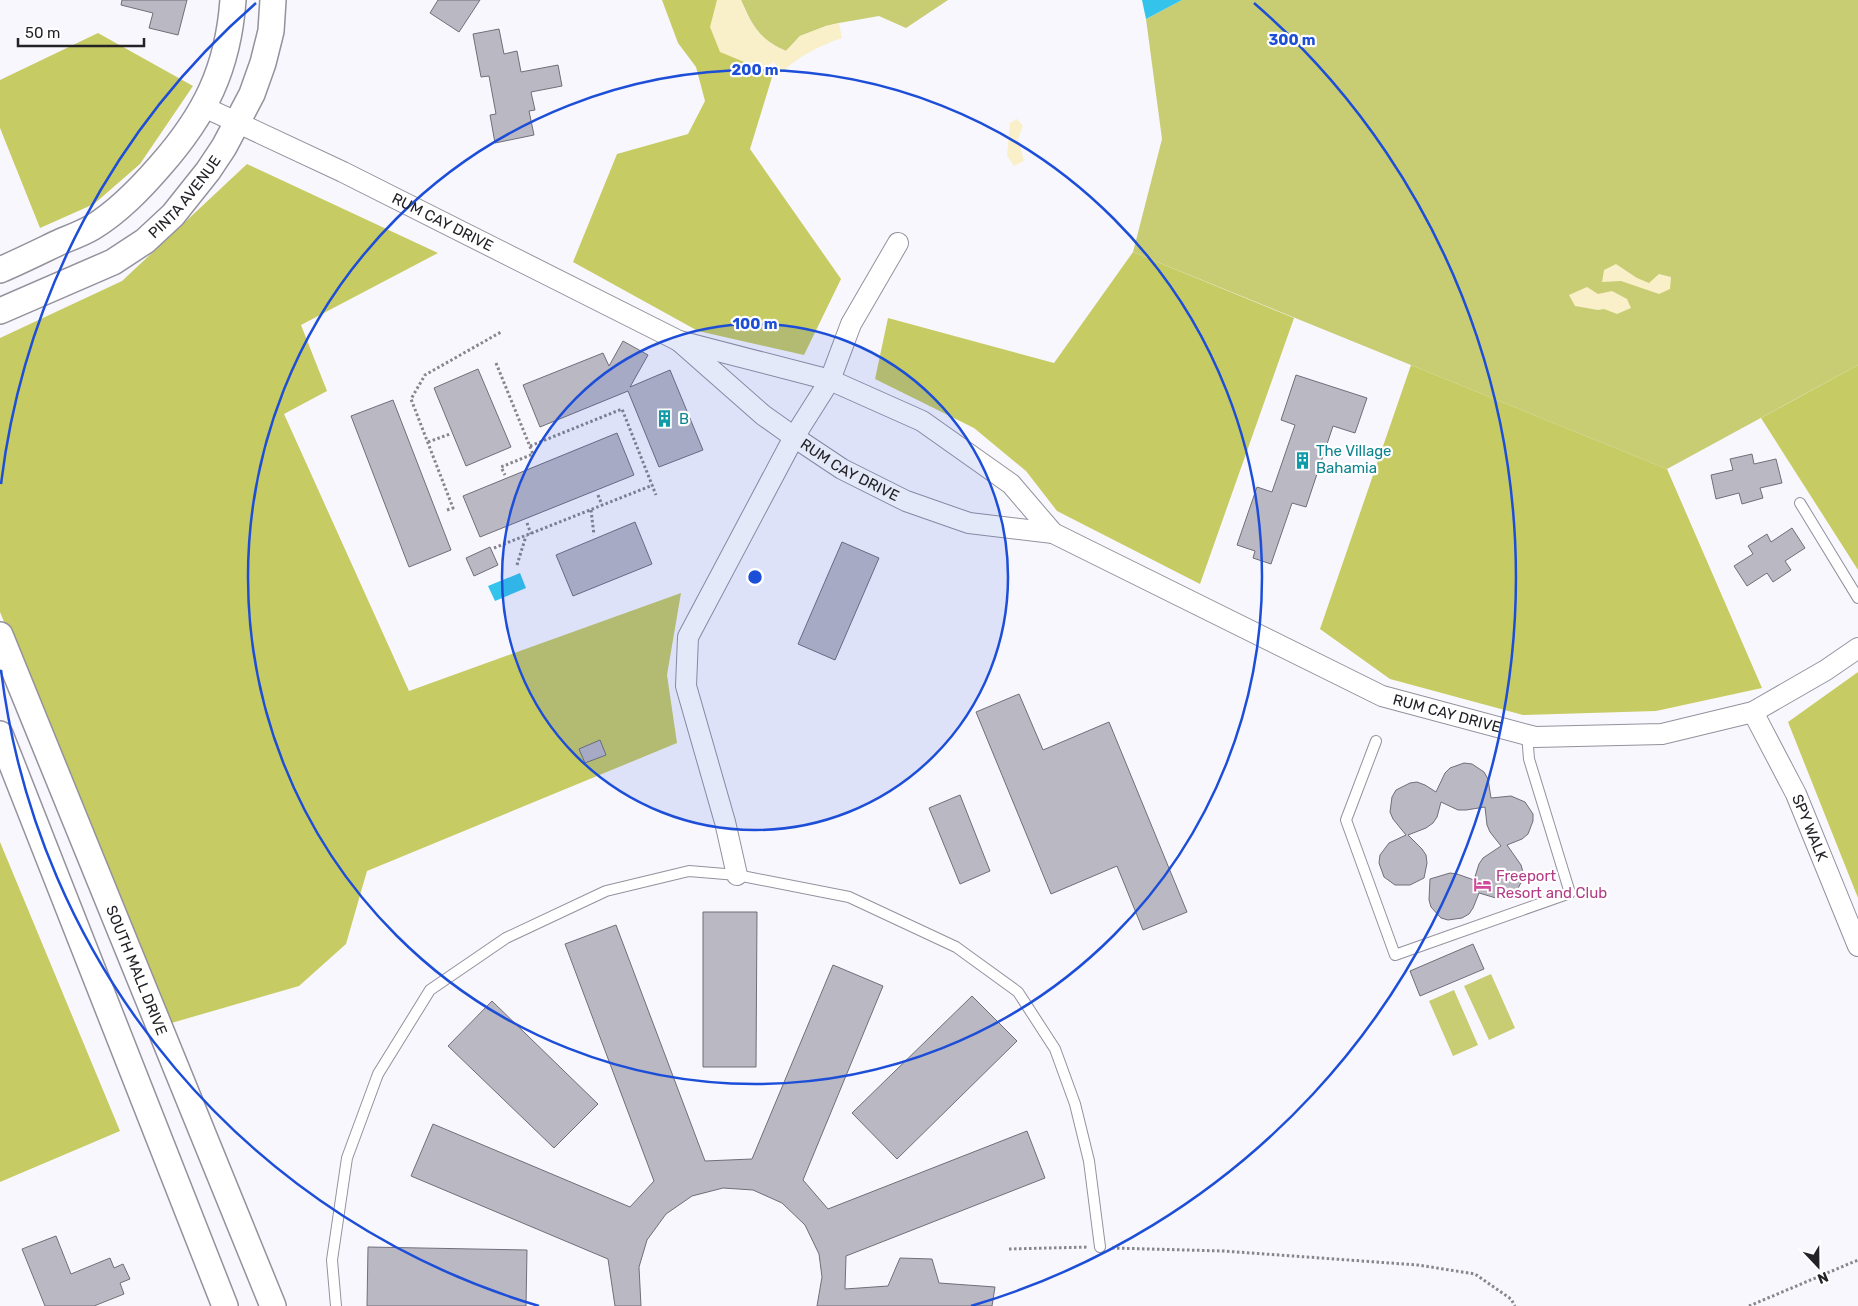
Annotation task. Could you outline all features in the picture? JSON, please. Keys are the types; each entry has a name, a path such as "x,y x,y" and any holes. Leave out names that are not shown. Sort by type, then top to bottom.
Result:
{"street":[{"path":"0,270 92,228 121,207 147,182 178,146 204,107 225,54 231,27 233,0"},
{"name":"PINTA AVENUE","path":"0,311 113,262 144,241 172,215 208,171 238,123 252,94 263,63 271,31 274,0"},
{"name":"RUM CAY DRIVE","path":"204,107 343,172 679,341 830,380 922,421 1012,484 1053,533"},
{"path":"737,875 725,822 686,686 688,637 794,437 830,380 851,324 898,243"},
{"name":"RUM CAY DRIVE","path":"679,341 763,415 794,437 842,469 906,501 969,523 1053,533 1382,696 1534,737 1662,734 1753,712 1826,670 1858,648"},
{"name":"SOUTH MALL DRIVE","path":"0,636 273,1306"},
{"name":"SPY WALK","path":"1753,712 1796,794 1858,946"},
{"path":"0,734 225,1306"}],"lane":[{"path":"1800,503 1858,598"},
{"path":"1376,741 1346,820 1396,955 1570,894 1529,758 1526,734"},
{"path":"336,1306 332,1260 347,1158 378,1074 430,990 506,938 606,891 689,871 737,875 849,897 956,947 1018,992 1055,1049 1075,1104 1089,1161 1100,1247"}],"path":[{"path":"446,510 453,508 411,399 425,375 502,332"},
{"path":"496,363 533,454 501,466 505,475"},
{"path":"530,446 622,409 656,495"},
{"path":"428,442 450,434"},
{"path":"494,548 653,485"},
{"path":"598,495 602,505"},
{"path":"591,510 594,536"},
{"path":"527,523 531,534"},
{"path":"517,565 526,536"},
{"path":"1009,1248 1100,1247 1223,1251 1418,1265 1476,1274 1511,1299 1515,1306"},
{"path":"1748,1306 1858,1260"}],"green space":[{"path":"662,0 719,0 717,1 720,51 773,74 750,149 841,279 804,355 698,331 573,262 617,154 688,134 705,101 696,67 678,43"},
{"path":"741,0 948,0 906,28 879,16 839,23 800,36 786,51 763,37 753,25"},
{"path":"1182,0 1858,0 1858,365 1667,469 1133,252 1162,139 1146,19"},
{"path":"98,33 193,86 140,164 94,204 40,228 0,128 0,80"},
{"path":"247,164 438,253 301,325 327,391 284,414 409,691 681,593 667,675 677,743 367,871 346,944 299,986 168,1024 0,612 0,338 122,281"},
{"path":"1133,252 1294,318 1200,584 1057,511 1026,471 974,428 875,379 888,318 1054,363"},
{"path":"1411,365 1667,469 1762,688 1656,711 1523,715 1390,679 1320,629"},
{"path":"1858,365 1858,570 1761,418"},
{"path":"1858,672 1858,898 1788,722"},
{"path":"0,842 120,1131 0,1182"},
{"path":"1491,974 1515,1028 1489,1040 1464,986"},
{"path":"1454,990 1478,1045 1453,1056 1429,1001"}],"sand":[{"path":"717,0 741,0 758,31 769,42 786,51 800,36 826,26 839,23 842,38 810,52 795,61 781,73 774,62 761,69 720,52 710,27"},
{"path":"1017,119 1023,126 1018,139 1024,161 1014,166 1007,156 1010,123"},
{"path":"1616,264 1637,278 1649,283 1659,274 1671,277 1670,289 1659,294 1621,281 1602,282 1604,270"},
{"path":"1587,287 1598,294 1612,291 1627,299 1631,308 1617,314 1604,309 1598,310 1575,306 1569,295"}],"water":[{"path":"1142,0 1182,0 1146,19"},
{"path":"520,573 526,588 495,601 488,586"}],"building":[{"path":"122,0 187,0 178,35 149,28 153,13 121,5"},
{"path":"438,0 480,0 459,32 430,13"},
{"path":"499,29 504,54 517,51 521,72 558,65 562,86 531,92 535,110 529,111 534,135 495,143 490,115 496,114 489,76 481,77 473,34"},
{"path":"623,341 648,355 630,387 670,370 703,450 659,467 628,391 540,427 523,385 603,353 609,366"},
{"path":"478,369 511,447 466,466 434,388"},
{"name":"The Village Bahamia","path":"1296,375 1367,398 1355,433 1333,426 1306,507 1292,503 1271,564 1253,558 1255,551 1237,545 1257,487 1272,492 1295,425 1281,420"},
{"path":"393,400 451,550 409,567 351,416"},
{"path":"617,433 634,475 480,537 463,496"},
{"path":"1752,454 1754,464 1776,459 1782,483 1760,488 1763,498 1742,504 1739,493 1716,499 1711,475 1733,470 1730,459"},
{"path":"635,522 652,564 573,596 556,555"},
{"path":"1792,528 1805,548 1785,561 1791,570 1773,582 1767,573 1747,586 1734,566 1753,554 1748,546 1767,534 1771,542"},
{"path":"842,542 879,558 835,660 798,644"},
{"path":"490,547 498,565 474,576 466,558"},
{"path":"1019,694 1043,750 1109,722 1187,912 1143,930 1117,866 1051,894 976,712"},
{"path":"600,740 606,755 585,763 579,749"},
{"path":"1464,763 1472,764 1484,772 1488,779 1491,798 1511,796 1525,802 1533,814 1533,821 1528,834 1522,839 1507,845 1521,865 1523,872 1523,879 1516,892 1503,898 1479,893 1469,914 1462,918 1448,920 1441,918 1431,907 1429,900 1430,879 1450,873 1474,880 1483,858 1501,846 1487,825 1485,807 1458,810 1441,802 1437,817 1433,823 1408,835 1426,855 1427,863 1424,878 1410,885 1395,885 1384,877 1379,863 1380,855 1389,843 1406,835 1393,819 1390,812 1392,797 1396,790 1410,783 1417,782 1436,792 1445,773 1450,768"},
{"path":"960,795 990,871 960,884 929,808"},
{"path":"703,912 757,912 756,1067 703,1067"},
{"path":"616,925 705,1161 752,1159 833,965 883,986 803,1180 828,1209 1027,1131 1045,1178 846,1256 845,1289 888,1286 900,1258 932,1259 939,1283 995,1287 992,1306 817,1306 822,1277 819,1254 805,1225 782,1203 753,1190 723,1188 692,1196 666,1214 647,1240 639,1267 641,1306 615,1306 608,1259 411,1176 433,1124 630,1207 654,1181 565,944"},
{"path":"1473,944 1484,969 1420,996 1410,971"},
{"path":"972,996 1017,1041 897,1159 852,1113"},
{"path":"492,1001 598,1104 554,1148 448,1046"},
{"path":"56,1236 71,1274 110,1258 114,1268 123,1264 130,1279 120,1283 124,1294 94,1306 45,1306 22,1249"},
{"path":"368,1247 527,1250 526,1306 367,1306"}],"place":[{"name":"B","path":"665,419"},
{"name":"The Village Bahamia","path":"1302,460"},
{"name":"Freeport Resort and Club","path":"1482,885"}]}
